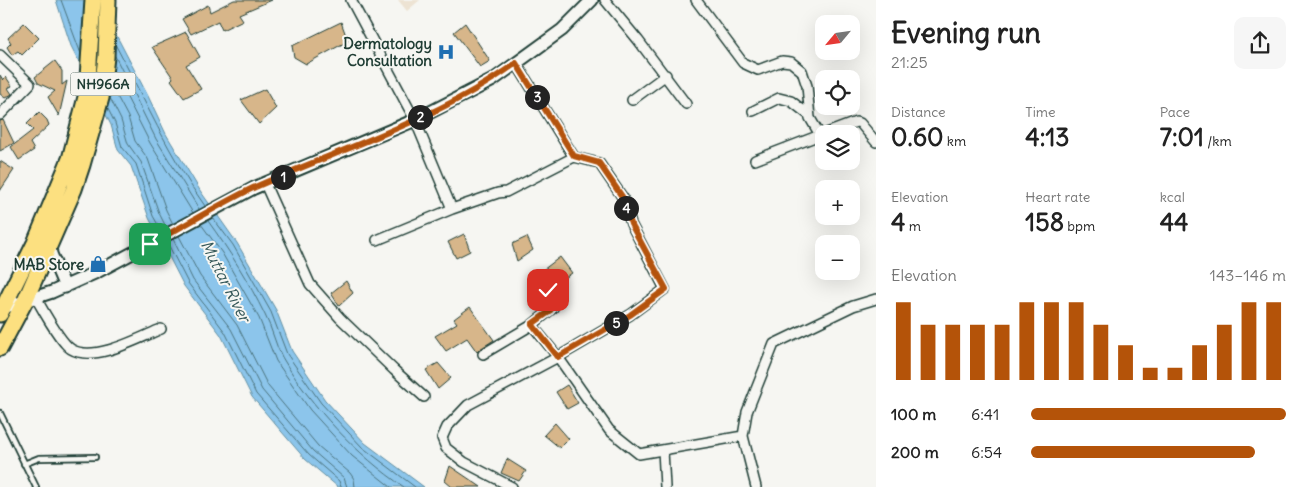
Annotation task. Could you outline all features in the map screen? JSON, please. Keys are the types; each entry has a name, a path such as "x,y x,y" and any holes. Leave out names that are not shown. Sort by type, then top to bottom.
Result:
{"highway":[{"name":"NH966A","path":"1,309 76,162 87,93 93,0"},
{"name":"NH966A","path":"0,348 31,300 76,162 101,98 106,57 108,0"}],"main road":[{"path":"1,309 31,300 97,272 259,186 415,120 493,80 562,30 592,0"},
{"path":"50,245 51,254 64,287"}],"street":[{"path":"351,0 415,120 452,209"},
{"path":"605,0 686,104"},
{"path":"696,0 743,63 758,70 782,61 791,62 802,71 807,86 809,115"},
{"path":"0,55 30,84 0,114"},
{"path":"512,487 464,462 446,448 442,438 447,427 468,405 558,357 630,315 666,289 631,224 623,198 599,163 574,156 516,63"},
{"path":"632,100 666,76"},
{"path":"753,111 780,98 791,101 809,115 816,125"},
{"path":"848,125 860,122 876,142"},
{"path":"755,160 815,137"},
{"path":"377,240 452,209 498,192 506,192 574,156"},
{"path":"259,186 310,284 340,318 424,397"},
{"path":"483,354 549,312 554,305 553,300 542,280"},
{"path":"756,487 743,436 747,412 774,344 852,306 876,299"},
{"path":"31,300 72,350 100,353 161,329"},
{"path":"532,324 558,357 609,430 639,454 743,436"},
{"path":"663,450 665,487"}],"lane":[{"path":"0,413 36,487"},
{"path":"24,464 39,458 95,457"}],"shaded area":[{"path":"398,0 420,0 407,11"}],"water":[{"name":"Muttar River","path":"56,0 98,0 166,134 201,192 237,243 276,310 292,351 325,400 365,443 424,487 338,487 305,459 252,397 221,335 184,286 149,218 131,166 118,150 111,125 71,46"}],"building":[{"path":"234,0 272,0 239,14 243,20 222,30 218,21 191,34 182,19 208,5 210,12"},
{"path":"341,22 348,41 306,64 294,57 292,46"},
{"path":"24,23 39,38 22,55 18,51 12,55 7,47 11,43 8,38"},
{"path":"465,23 490,61 480,67 454,32"},
{"path":"186,32 200,57 186,65 201,89 184,98 152,47"},
{"path":"55,61 62,71 62,85 67,81 59,116 48,97 55,91 38,83 35,77"},
{"path":"0,75 3,80 6,77 12,86 8,88 12,94 5,98 0,94"},
{"path":"265,89 276,108 259,124 241,100"},
{"path":"39,112 49,125 30,143 34,150 19,160 11,147 33,130 27,124"},
{"path":"3,120 14,143 0,151 0,121"},
{"path":"0,161 14,170 0,191"},
{"path":"464,234 470,251 456,258 448,242"},
{"path":"527,237 533,250 517,261 512,244"},
{"path":"560,257 572,273 554,286 547,276 539,273"},
{"path":"346,281 353,293 339,306 331,293"},
{"path":"470,307 494,340 477,352 467,338 446,351 435,336 457,323 454,319"},
{"path":"438,363 451,378 438,389 426,370"},
{"path":"567,385 578,403 567,409 556,392"},
{"path":"555,423 569,439 560,448 544,435"},
{"path":"507,459 526,471 519,481 501,473"},
{"path":"450,466 481,487 452,487 445,481"}],"place":[{"name":"Dermatology Consultation","path":"446,52"},
{"name":"MAB Store","path":"98,264"}],"route":[{"path":"150,244 254,188 415,120 493,80 516,63 574,156 599,163 623,198 631,224 666,289 630,315 558,357 532,324 553,308 553,300 548,290"}]}
